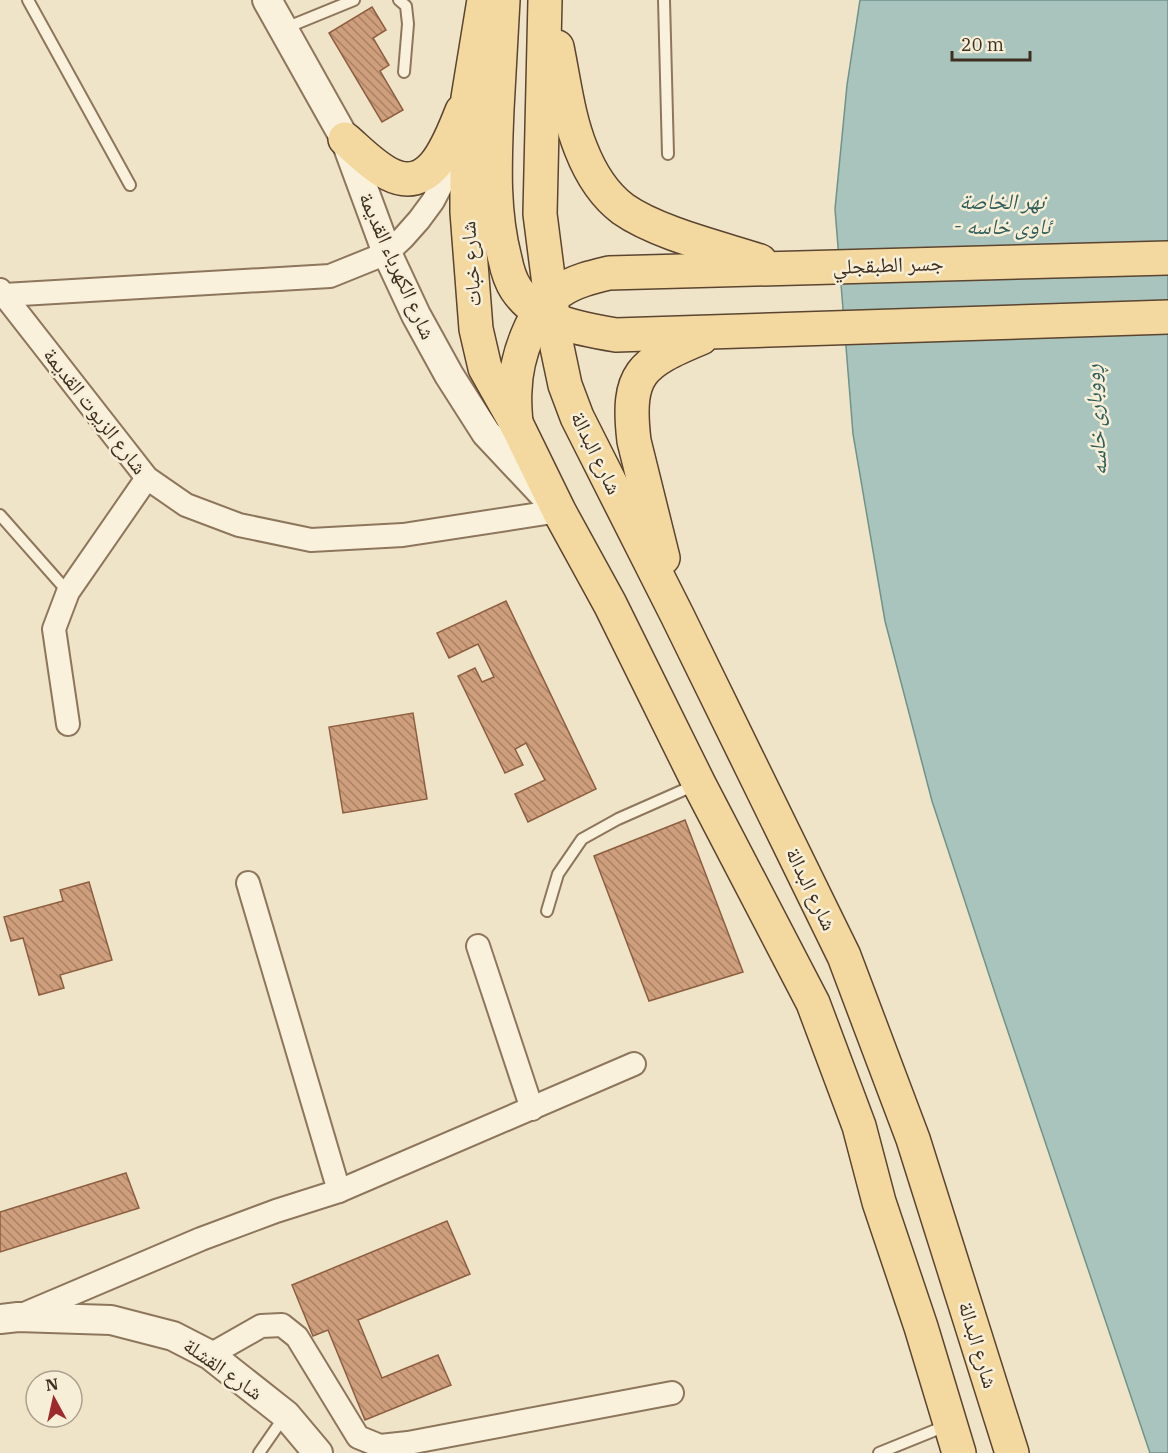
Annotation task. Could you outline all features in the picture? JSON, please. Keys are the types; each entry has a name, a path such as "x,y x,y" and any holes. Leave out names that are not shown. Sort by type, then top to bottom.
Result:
{"main road":[{"name":"شارع خبات","path":"484,0 468,98 467,212 476,328 485,368 516,423 560,511"},
{"path":"503,0 495,158 496,206 501,246 515,289 550,319 580,329 616,335 1168,318"},
{"path":"546,0 540,214 550,319"},
{"path":"546,0 580,148 592,173 608,195 622,208 646,222 686,237 789,268"},
{"path":"345,139 388,174 403,179 417,177 429,172 440,159 468,98"},
{"name":"جسر الطبقجلي","path":"550,319 572,285 609,273 1168,258"},
{"path":"516,423 515,389 528,334 550,319"},
{"name":"شارع البدالة","path":"550,319 565,386 577,417 844,956 913,1139 1012,1453"},
{"path":"677,615 634,441 633,390 638,378 668,351 715,332"},
{"path":"560,511 610,604 699,784 813,1003 859,1126 879,1202 921,1327 954,1439"}],"street":[{"name":"شارع الكهرباء القديمة","path":"267,0 345,139 387,253 421,325 449,375 486,433 560,511"},
{"path":"2,293 330,276 387,253 419,220 444,180 468,98"},
{"name":"شارع الزيوت القديمة","path":"2,293 147,478 186,505 239,525 311,540 402,536 560,511"},
{"path":"68,724 54,629 68,592 147,478"},
{"path":"248,883 339,1191"},
{"path":"478,946 532,1109"},
{"path":"9,1318 201,1239 276,1211 339,1191 634,1064"},
{"name":"شارع القشلة","path":"9,1318 111,1320 173,1336 210,1355 286,1415 318,1453"},
{"path":"210,1355 261,1326 282,1325 297,1337 358,1437 381,1446 408,1443 672,1393"}],"lane":[{"path":"28,0 130,186"},
{"path":"283,29 354,0"},
{"path":"399,0 406,6 408,24 404,72"},
{"path":"664,0 668,154"},
{"path":"0,515 68,592"},
{"path":"547,911 558,874 582,839 618,819 699,784"},
{"path":"259,1453 286,1415"},
{"path":"879,1453 954,1439"}],"water":[{"name":"نهر الخاصة - ئاوی خاسە","path":"860,0 1168,0 1168,1453 1150,1453 932,801 885,621 853,434 835,209 847,85"}],"building":[{"path":"372,7 386,30 373,38 389,65 380,71 403,110 382,122 329,33"},
{"path":"506,601 596,789 528,822 515,794 545,780 526,743 515,749 523,765 505,773 458,676 475,668 482,682 494,677 478,644 449,658 437,633"},
{"path":"413,713 427,799 343,813 329,727"},
{"path":"685,820 743,972 649,1001 594,856"},
{"path":"89,882 112,960 60,975 64,988 39,995 23,938 11,941 4,917 63,901 60,890"},
{"path":"126,1173 139,1208 0,1252 0,1212"},
{"path":"447,1221 470,1274 358,1320 382,1378 438,1355 451,1385 365,1420 328,1330 313,1336 292,1285"}],"water label":[{"name":"ڕووباری خاسە","path":"1095,420"}]}
